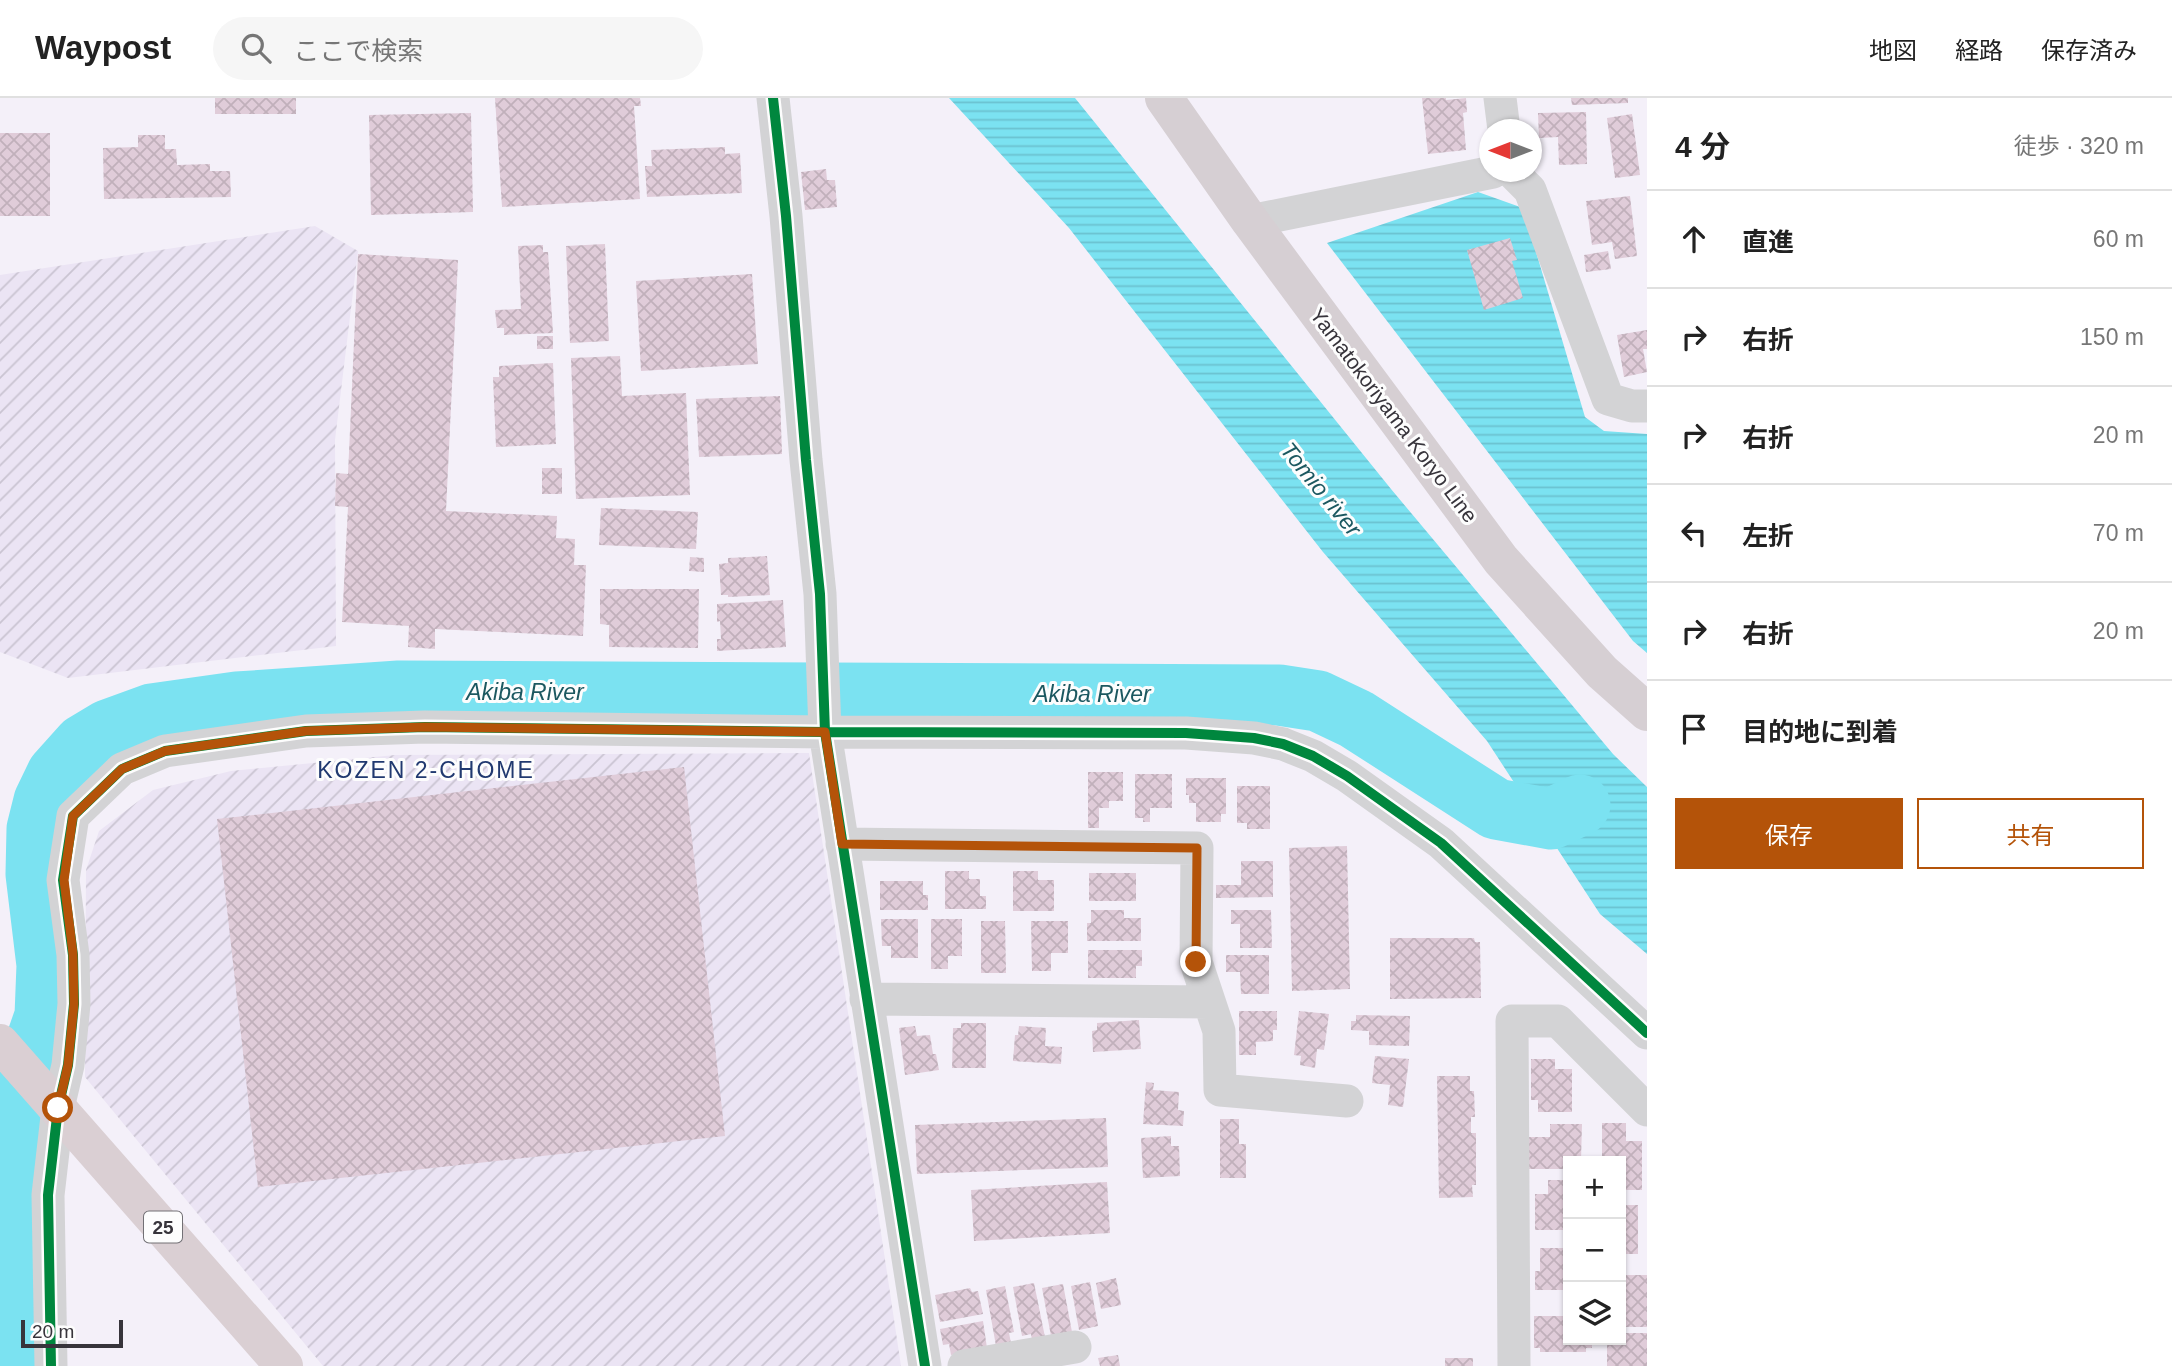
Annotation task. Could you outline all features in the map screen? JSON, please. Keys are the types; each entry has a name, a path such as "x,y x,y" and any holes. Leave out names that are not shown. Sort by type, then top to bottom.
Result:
{"highway":[{"name":"25","path":"0,1043 284,1366"}],"main road":[{"name":"Yamatokoriyama Koryo Line","path":"1164,98 1250,221 1501,560 1602,672 1647,712"}],"street":[{"path":"773,98 820,594 825,732 925,1366"},
{"path":"1500,98 1503,119"},
{"path":"1250,221 1479,175"},
{"path":"1522,182 1530,190 1608,398 1647,406"},
{"path":"51,1366 49,1098 68,1065 74,1004 73,954 64,880 73,816 122,769 165,751 306,731 425,727 1185,733 1254,738 1283,744 1313,756 1347,776 1441,843 1647,1033"},
{"path":"842,844 1197,848 1196,962 1219,1031 1220,1090 1347,1101"},
{"path":"866,999 1209,1002"},
{"path":"1514,1366 1512,1021 1558,1021 1647,1110"},
{"path":"964,1366 1074,1347"}],"shaded area":[{"path":"315,226 358,251 335,440 336,646 68,678 0,652 0,275"},
{"path":"809,753 901,1366 323,1366 85,1077 86,870 99,831 153,790 231,771 395,755"}],"water":[{"name":"Tomio river","path":"949,98 1075,98 1391,489 1613,754 1647,787 1647,954 1600,914 1487,741 1323,552 1069,228"},
{"path":"1478,192 1523,208 1585,417 1604,431 1647,434 1647,653 1633,641 1327,243"}],"building":[{"path":"215,98 296,98 296,114 215,114"},
{"path":"495,98 640,98 641,106 634,106 640,199 502,207"},
{"path":"1422,98 1466,98 1467,112 1463,113 1466,150 1428,154"},
{"path":"1571,98 1628,98 1628,103 1572,105"},
{"path":"1586,112 1587,164 1559,165 1558,137 1542,138 1542,119 1538,119 1538,113"},
{"path":"471,113 473,212 371,215 369,115"},
{"path":"1632,114 1640,175 1615,178 1607,118"},
{"path":"0,133 50,133 50,216 0,216"},
{"path":"138,135 165,135 165,149 176,149 177,165 210,164 210,171 230,171 231,197 104,199 103,148 138,147"},
{"path":"725,147 725,154 740,153 742,193 647,197 645,166 652,166 651,150"},
{"path":"826,169 827,180 835,180 837,207 805,210 801,172"},
{"path":"1630,196 1637,256 1615,259 1612,242 1592,245 1586,201"},
{"path":"1510,238 1517,260 1512,261 1523,298 1484,310 1467,250"},
{"path":"605,244 609,341 570,343 566,246"},
{"path":"543,245 543,252 548,252 553,333 504,335 504,328 497,328 495,310 521,309 518,246"},
{"path":"1608,251 1611,269 1586,272 1584,255"},
{"path":"358,254 458,260 446,511 557,516 556,538 575,539 574,565 586,565 583,636 435,629 435,649 408,647 409,626 342,622 348,507 335,506 336,473 348,474"},
{"path":"752,274 758,364 641,371 636,281"},
{"path":"1647,330 1647,349 1643,349 1647,372 1624,377 1617,335"},
{"path":"537,336 553,336 553,349 537,349"},
{"path":"620,356 622,396 686,393 690,495 576,499 571,358"},
{"path":"553,363 556,444 496,447 493,377 499,377 499,366"},
{"path":"780,396 782,454 699,457 696,399"},
{"path":"542,468 562,468 562,494 542,494"},
{"path":"601,508 698,512 696,549 599,545"},
{"path":"767,556 770,595 721,595 719,564 728,563 728,558"},
{"path":"690,557 704,558 704,572 689,571"},
{"path":"600,589 699,589 698,648 609,647 609,625 600,624"},
{"path":"783,600 786,647 717,651 717,639 721,639 717,604"},
{"path":"684,767 725,1136 258,1187 217,819"},
{"path":"1088,772 1123,772 1123,801 1109,801 1109,808 1099,808 1099,828 1088,828"},
{"path":"1135,774 1172,774 1172,808 1150,808 1150,822 1135,818"},
{"path":"1186,778 1226,778 1226,814 1221,814 1221,822 1196,822 1196,803 1189,803"},
{"path":"1237,786 1270,786 1270,829 1247,829 1247,823 1237,823"},
{"path":"1347,846 1350,989 1292,991 1289,848"},
{"path":"1241,861 1273,861 1273,897 1216,898 1216,885 1241,885"},
{"path":"945,871 969,871 969,879 980,879 980,896 986,896 986,909 945,909"},
{"path":"1013,871 1038,871 1038,880 1054,880 1054,911 1013,911"},
{"path":"1089,873 1136,873 1136,901 1089,901"},
{"path":"880,881 923,881 923,895 928,895 928,910 880,910"},
{"path":"1091,910 1124,910 1124,918 1141,918 1141,941 1087,941 1087,923 1091,923"},
{"path":"1231,910 1271,910 1272,948 1240,948 1240,924 1231,924"},
{"path":"881,919 918,919 918,958 891,958 891,946 882,946"},
{"path":"931,919 962,919 962,956 948,956 948,969 931,969"},
{"path":"981,921 1005,921 1006,973 981,973"},
{"path":"1031,921 1068,921 1068,953 1051,953 1051,971 1032,971"},
{"path":"1390,938 1474,938 1475,942 1480,942 1481,998 1390,999"},
{"path":"1088,950 1142,950 1142,966 1136,966 1136,978 1088,978"},
{"path":"1226,955 1269,955 1269,994 1241,994 1240,972 1226,972"},
{"path":"1239,1011 1277,1011 1277,1030 1273,1030 1273,1041 1256,1042 1256,1055 1239,1055"},
{"path":"1299,1011 1329,1014 1324,1050 1317,1049 1315,1068 1300,1065 1301,1056 1294,1055"},
{"path":"1356,1015 1410,1016 1409,1046 1369,1045 1369,1031 1351,1030 1351,1021 1356,1021"},
{"path":"1139,1020 1141,1049 1093,1052 1092,1031 1097,1030 1097,1023"},
{"path":"961,1023 986,1023 986,1068 952,1068 953,1028 961,1028"},
{"path":"915,1026 917,1036 930,1035 939,1070 905,1075 899,1028"},
{"path":"1019,1026 1046,1028 1045,1046 1062,1047 1061,1064 1013,1061 1015,1035 1018,1035"},
{"path":"1375,1056 1409,1059 1403,1107 1388,1105 1390,1085 1372,1083"},
{"path":"1531,1059 1555,1059 1555,1069 1572,1069 1572,1112 1538,1112 1538,1100 1531,1100"},
{"path":"1437,1076 1470,1076 1470,1091 1474,1091 1475,1117 1471,1117 1471,1133 1476,1133 1476,1185 1472,1185 1473,1197 1439,1198"},
{"path":"1146,1082 1154,1083 1153,1090 1179,1092 1178,1110 1184,1111 1183,1126 1143,1124"},
{"path":"1106,1118 1108,1167 917,1174 915,1125"},
{"path":"1220,1119 1239,1119 1239,1144 1246,1144 1246,1178 1220,1178"},
{"path":"1602,1123 1626,1123 1626,1141 1642,1141 1642,1190 1626,1190 1626,1156 1602,1156"},
{"path":"1550,1124 1582,1124 1581,1156 1563,1156 1563,1169 1529,1169 1529,1137 1550,1137"},
{"path":"1171,1136 1171,1146 1179,1146 1180,1176 1143,1178 1141,1138"},
{"path":"1548,1180 1563,1180 1563,1230 1535,1230 1535,1194 1548,1194"},
{"path":"1107,1182 1110,1233 974,1241 971,1190"},
{"path":"1626,1205 1638,1205 1638,1254 1626,1254"},
{"path":"1540,1248 1563,1248 1563,1290 1535,1290 1535,1271 1540,1271"},
{"path":"1626,1275 1647,1275 1647,1327 1626,1327"},
{"path":"1116,1278 1121,1305 1101,1309 1096,1283"},
{"path":"1090,1282 1098,1326 1079,1330 1071,1286"},
{"path":"1034,1283 1045,1337 1032,1340 1031,1334 1022,1336 1013,1287"},
{"path":"1063,1284 1072,1332 1051,1336 1042,1288"},
{"path":"1005,1286 1014,1332 1009,1333 1011,1343 996,1346 986,1290"},
{"path":"970,1288 972,1292 978,1291 983,1314 940,1322 935,1295"},
{"path":"1534,1316 1563,1316 1563,1345 1592,1345 1592,1348 1586,1348 1586,1352 1540,1352 1540,1348 1534,1348"},
{"path":"983,1321 987,1348 951,1355 949,1344 943,1345 940,1329"},
{"path":"1626,1333 1647,1333 1647,1366 1607,1366 1607,1345 1626,1345"},
{"path":"1118,1355 1120,1366 1100,1366 1098,1358"},
{"path":"1445,1358 1473,1358 1473,1366 1445,1366"}],"waterway":[{"name":"Akiba River","path":"27,1366 10,1117 45,1016 47,965 36,874 37,829 44,801 57,774 83,745 108,730 152,714 237,702 399,691 1279,695 1318,701 1356,719 1496,809 1551,819 1580,805"}],"cycle path":[{"path":"773,98 820,594 825,732 925,1366"},
{"path":"51,1366 48,1195 58,1108 68,1065 74,1004 73,955 63,880 73,816 122,769 165,751 306,731 425,727 1186,733 1254,738 1283,744 1313,756 1347,776 1441,843 1647,1033"}],"district":[{"name":"KOZEN 2-CHOME","path":"426,770"}],"route":[{"path":"58,1108 68,1065 74,1004 73,954 64,880 73,816 122,769 165,751 306,731 425,727 825,732 842,844 1197,848 1196,962"}]}
